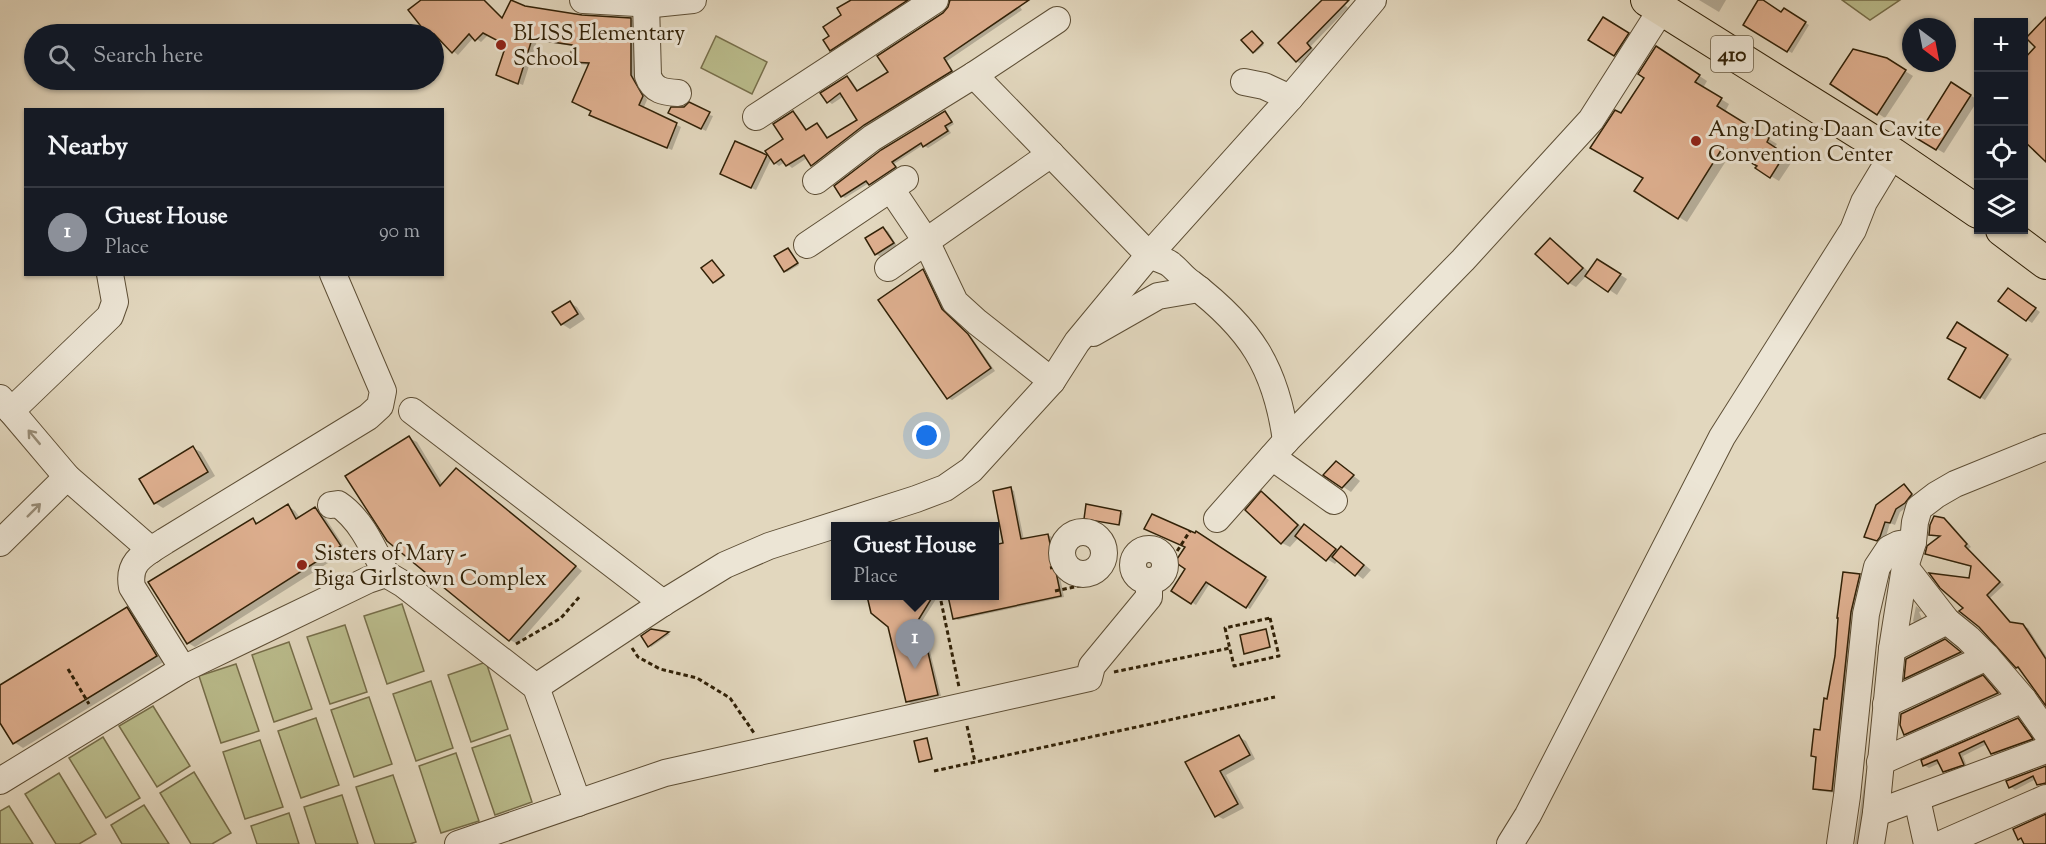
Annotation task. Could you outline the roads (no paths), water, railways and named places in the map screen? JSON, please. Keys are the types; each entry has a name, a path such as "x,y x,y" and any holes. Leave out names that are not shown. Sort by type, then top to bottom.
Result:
{"main road":[{"name":"410","path":"1654,5 1900,158 1974,209"},
{"path":"2007,234 2046,263"}],"street":[{"path":"583,0 646,3 693,0"},
{"path":"756,117 935,0"},
{"path":"846,522 916,500 945,488 978,463 1052,381 1077,342 1149,255 1290,98 1373,0"},
{"path":"646,3 650,82 658,90 678,93"},
{"path":"1217,519 1279,449 1463,260 1591,120 1654,5"},
{"path":"816,181 872,138 1057,20"},
{"path":"974,75 1149,255 1170,264 1231,317 1257,351 1273,382 1282,410 1279,449"},
{"path":"1244,82 1264,86 1290,98"},
{"path":"888,268 1051,154"},
{"path":"1510,844 1528,815 1722,437 1853,230 1864,202 1900,158"},
{"path":"807,245 898,184 955,302 1052,381"},
{"path":"110,276 116,302 110,316 5,404 67,477 151,550"},
{"path":"183,669 132,587 130,576 136,561 368,417 380,406 383,391 334,276"},
{"path":"1077,342 1158,296 1199,289"},
{"path":"412,411 663,603"},
{"path":"1870,844 1876,813 1892,649 1905,567 1913,542 1919,508 1955,484 2046,447"},
{"path":"1279,449 1334,501"},
{"path":"0,543 67,477"},
{"path":"331,504 338,504 352,516 370,542 386,574 404,584 536,687 578,803"},
{"path":"536,687 725,565 769,546 831,527"},
{"path":"1085,531 1095,534 1149,566 1116,558 1081,575 1057,566 1068,538 1076,532 1085,531"},
{"path":"1095,534 1105,550 1097,567"},
{"path":"1840,844 1866,614 1877,567 1889,549 1899,544 1913,542"},
{"path":"458,844 664,773 1089,678 1092,666 1149,597 1149,566"},
{"path":"1905,567 1947,621 1987,657 2023,699 2046,732"},
{"path":"2,774 99,720 183,669 368,580 386,574"},
{"path":"1892,649 1947,621"},
{"path":"1886,704 1987,657"},
{"path":"1880,762 2023,699"},
{"path":"1876,813 2046,750"},
{"path":"1917,798 1928,844"},
{"path":"1941,844 2046,798"}],"place":[{"name":"BLISS Elementary School","path":"501,45"},
{"name":"Ang Dating Daan Cavite Convention Center","path":"1696,141"},
{"name":"Sisters of Mary - Biga Girlstown Complex","path":"302,565"},
{"name":"Guest House","path":"915,669"}]}
